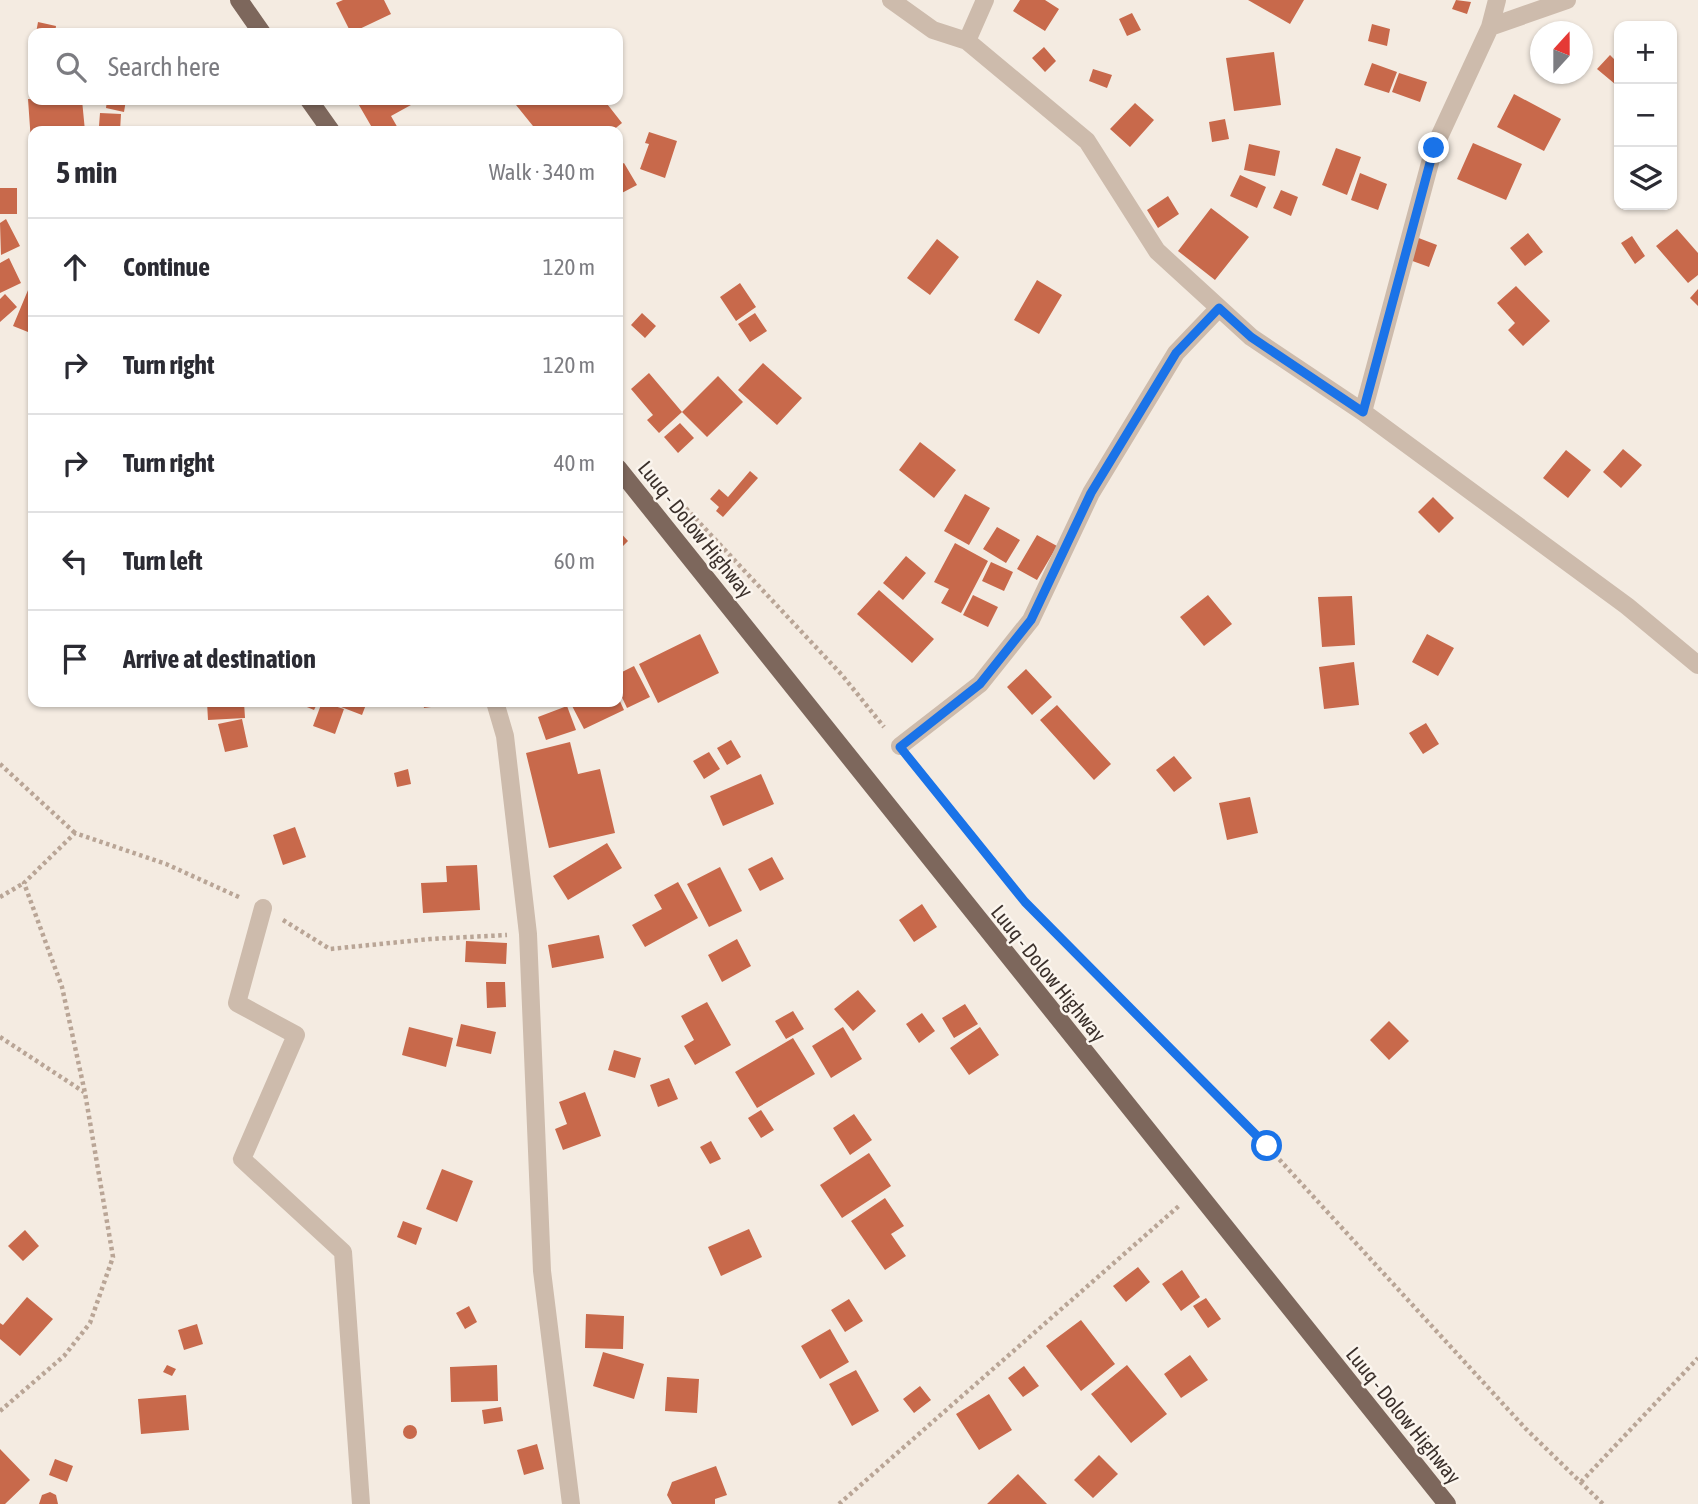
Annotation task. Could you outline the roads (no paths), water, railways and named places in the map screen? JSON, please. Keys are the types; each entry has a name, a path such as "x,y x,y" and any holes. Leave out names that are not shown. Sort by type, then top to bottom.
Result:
{"main road":[{"path":"239,0 259,28"},
{"path":"313,105 327,126"},
{"name":"Luuq - Dolow Highway","path":"623,474 1447,1504"}],"street":[{"path":"891,0 933,30 967,41 1087,141 1157,251 1251,337 1363,412 1616,598 1698,665"},
{"path":"967,41 985,0"},
{"path":"1363,412 1434,148 1490,27 1497,0"},
{"path":"1490,27 1567,0"},
{"path":"900,747 980,684 1031,620 1091,493 1176,353 1219,308"},
{"path":"496,707 505,736 528,934 542,1271 571,1504"},
{"path":"263,908 237,1003 296,1035 242,1159 343,1252 361,1504"}]}
